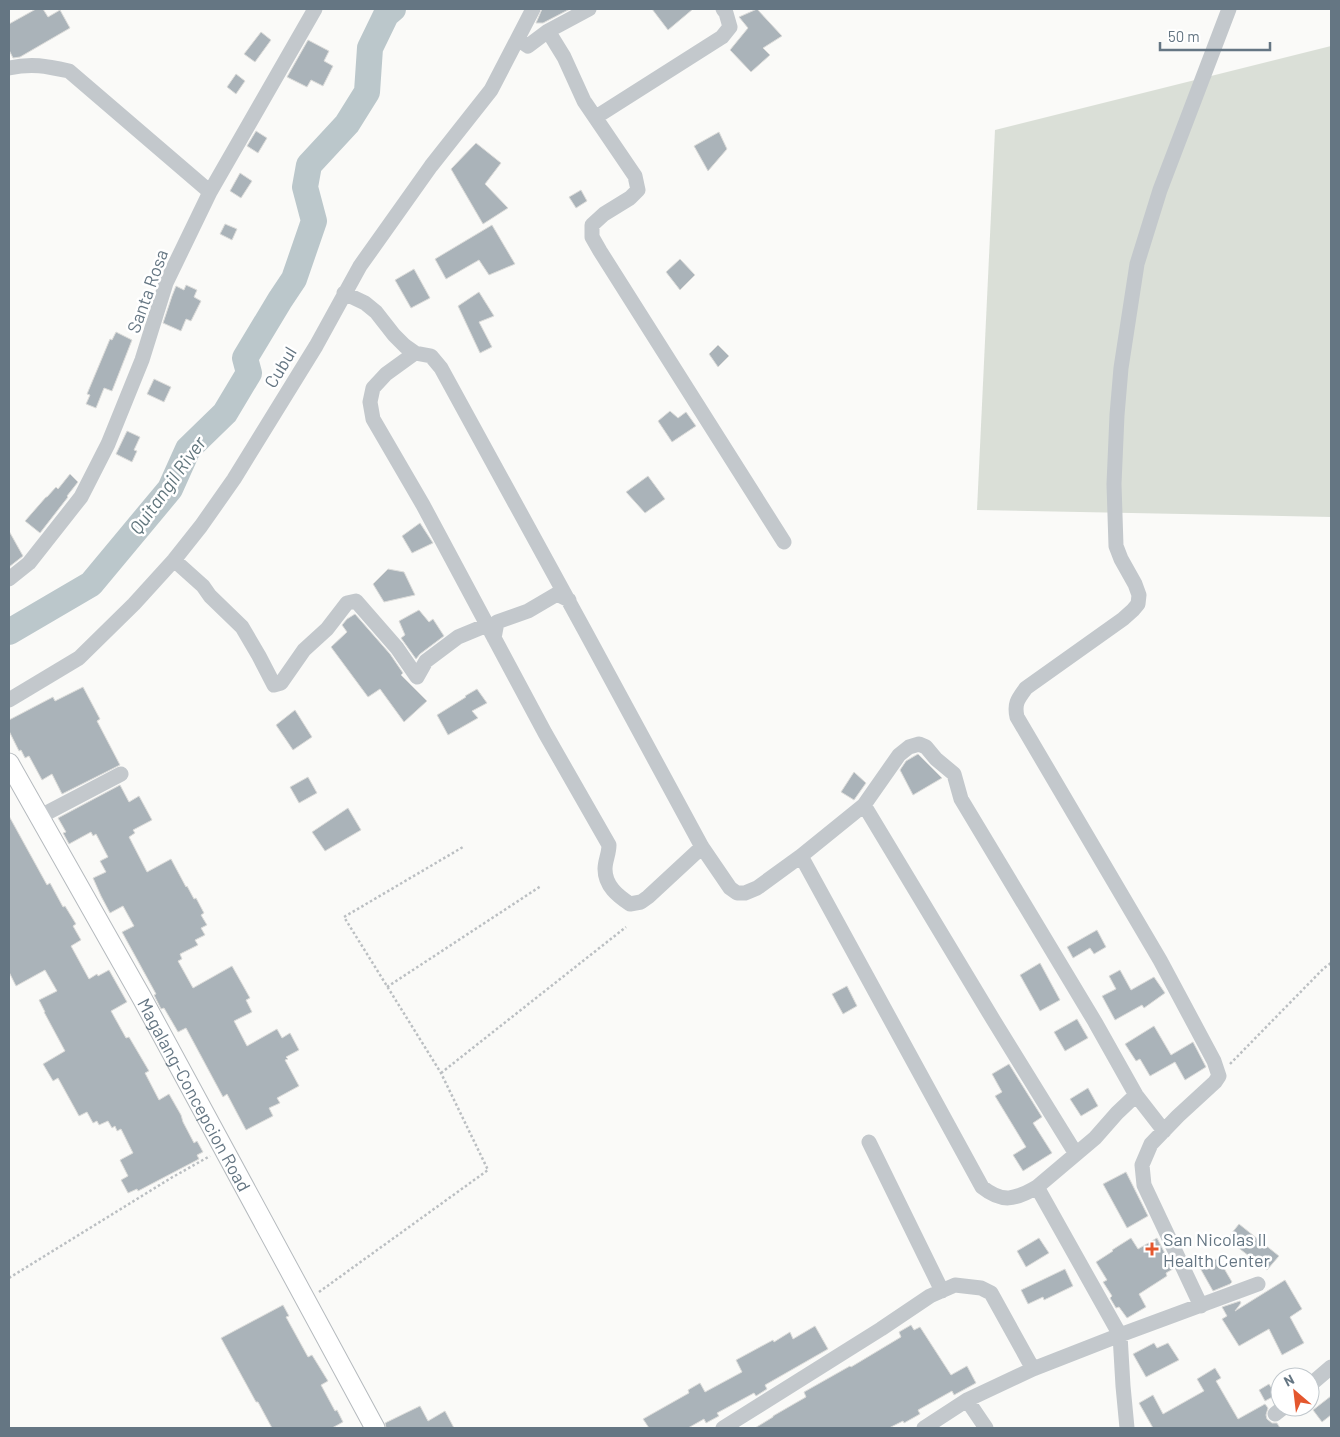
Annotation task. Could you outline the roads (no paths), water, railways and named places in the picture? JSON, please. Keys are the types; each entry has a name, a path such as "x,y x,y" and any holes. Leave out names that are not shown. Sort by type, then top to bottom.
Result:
{"main road":[{"name":"Magalang-Concepcion Road","path":"9,763 142,998 375,1428"}],"street":[{"name":"Santa Rosa","path":"9,579 28,563 81,497 108,444 142,360 166,282 210,192 315,9"},
{"name":"Cubul","path":"9,700 79,658 134,604 174,560 201,526 234,479 316,346 360,266 431,166 491,90 533,9"},
{"path":"518,39 528,46 548,31 589,9"},
{"path":"596,117 722,37 730,27 723,9"},
{"path":"1201,1306 1144,1184 1142,1165 1151,1144 1219,1076 1214,1061 1160,960 1021,724 1015,707 1019,697 1026,688 1123,619 1138,604 1139,595 1136,584 1121,559 1116,546 1114,484 1121,368 1137,264 1160,190 1229,9"},
{"path":"548,31 564,58 584,101 635,176 638,190 630,198 592,224 592,237 784,542"},
{"path":"9,68 26,64 48,66 68,71 210,192"},
{"path":"344,294 365,303 376,312 404,346 414,353 431,356 441,368 702,847 730,888 737,893 745,893 757,888 864,805 899,755 909,747 918,744 926,747 936,759 954,774 962,799 1095,1022 1136,1095 1164,1131"},
{"path":"414,353 386,374 373,388 370,402 373,419 423,504 545,733 609,845 605,868 606,881 618,897 630,904 640,902 648,897 702,847"},
{"path":"174,560 203,586 210,596 242,627 274,685 281,683 304,650 327,629 347,603 356,601 397,648 417,677 426,661 458,637 491,632"},
{"path":"491,632 497,622 528,611 557,594 569,600"},
{"path":"39,817 121,774"},
{"path":"864,805 983,1004 1076,1154"},
{"path":"800,856 982,1187 993,1195 1013,1198 1037,1187 1094,1138 1116,1113 1136,1095"},
{"path":"868,1142 942,1291"},
{"path":"1037,1187 1120,1334 1127,1428"},
{"path":"924,1428 967,1400 1033,1369 1120,1334 1258,1284"},
{"path":"723,1428 930,1296 955,1285 981,1288 991,1293 1033,1369"},
{"path":"1320,1376 1331,1367"},
{"path":"967,1400 986,1428"}],"waterway":[{"name":"Quitangil River","path":"9,632 91,584 170,489 188,449 225,413 249,373 245,358 294,279 314,221 305,187 309,165 347,124 367,92 370,48 386,15 393,9"}],"place":[{"name":"San Nicolas II Health Center","path":"1152,1249"}]}
